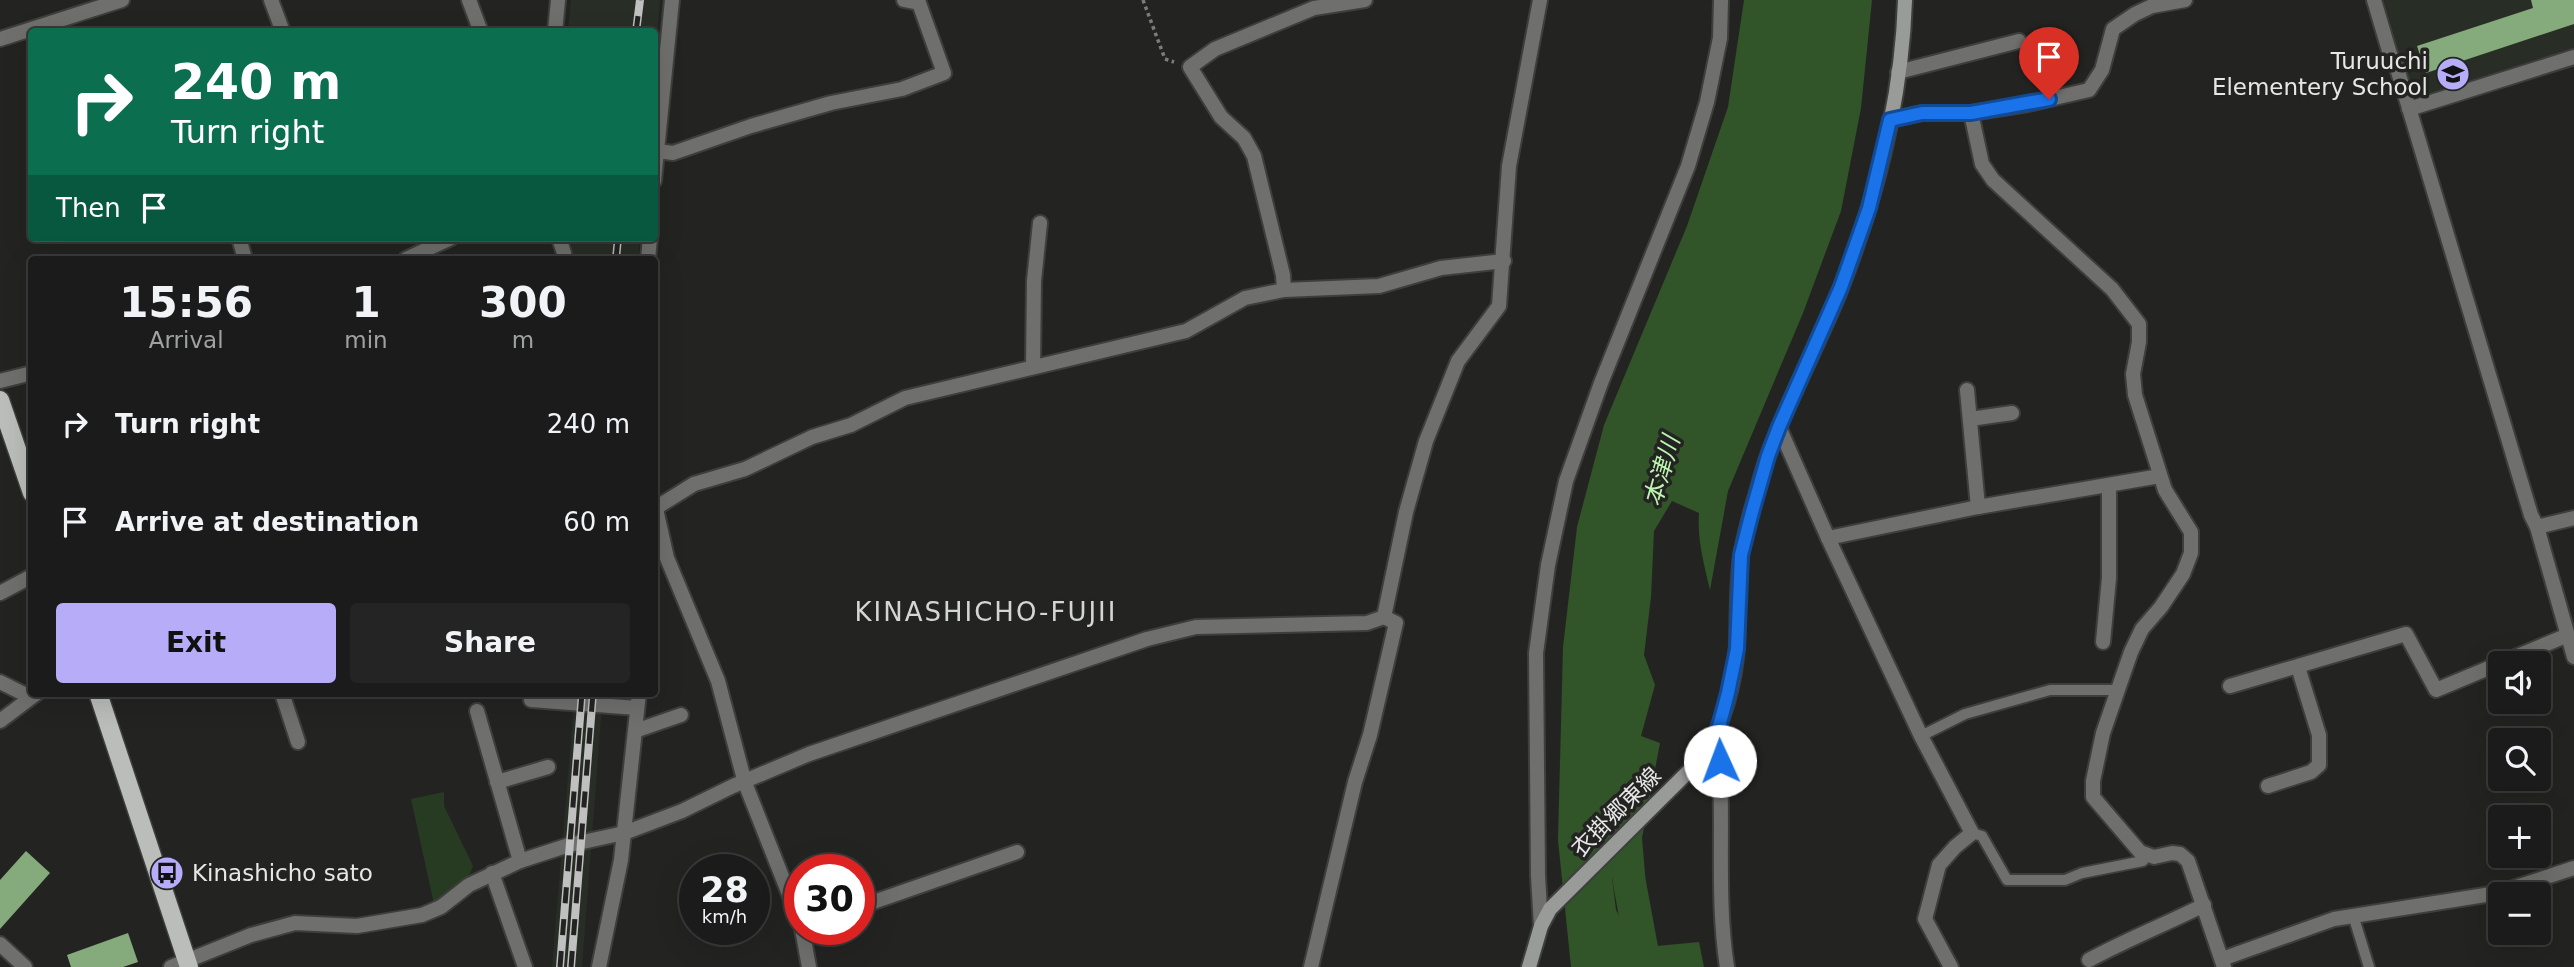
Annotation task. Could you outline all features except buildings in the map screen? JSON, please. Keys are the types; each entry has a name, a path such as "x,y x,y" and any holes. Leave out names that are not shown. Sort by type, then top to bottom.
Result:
{"main road":[{"name":"衣掛郷東線","path":"1529,967 1541,926 1550,909 1704,756 1717,734 1737,649 1741,555 1768,456 1841,287 1869,208 1890,120 1905,0"},
{"path":"2,409 28,482"},
{"path":"99,697 182,965"}],"street":[{"path":"61,26 105,3 122,0"},
{"path":"271,0 282,28"},
{"path":"470,0 480,28"},
{"path":"555,28 558,0"},
{"path":"658,141 672,0"},
{"path":"658,151 673,153 778,118 831,103 902,89 944,73 919,3 904,0"},
{"path":"1284,290 1283,275 1254,156 1244,138 1221,117 1190,68 1214,49 1302,12 1365,0"},
{"path":"1384,617 1406,512 1426,441 1458,360 1499,306 1509,166 1540,0"},
{"path":"1541,926 1537,849 1536,653 1548,565 1566,481 1601,383 1688,166 1707,102 1720,38 1721,0"},
{"path":"1890,120 1922,113 1971,113 2089,90 2102,70 2113,29 2135,13 2168,2 2185,0"},
{"path":"2374,0 2390,54 2397,68 2490,383 2537,527 2574,657"},
{"path":"0,39 28,33"},
{"path":"1898,72 2019,41"},
{"path":"2409,109 2574,57"},
{"path":"1971,113 1982,164 1993,180 2112,289 2139,324 2139,342 2133,374 2135,396 2165,490 2191,533 2191,553 2183,574 2142,629 2117,690 2103,733 2093,781 2093,797 2140,852 2154,857 2180,854 2188,861 2223,963 2334,919 2498,893 2574,868"},
{"path":"1032,366 1034,281 1040,223"},
{"path":"412,256 442,242"},
{"path":"658,507 694,484 745,468 813,438 851,425 905,398 1186,331 1245,298 1284,290 1379,286 1441,268 1504,261"},
{"path":"0,381 28,374"},
{"path":"1967,390 1978,507"},
{"path":"1970,419 2012,413"},
{"path":"1779,427 1921,736 1972,833 1939,864 1925,919 1951,967"},
{"path":"1828,538 1978,507 2160,476"},
{"path":"2103,642 2109,578 2109,485"},
{"path":"2537,527 2574,518"},
{"path":"658,521 667,558 718,681 744,783 784,882"},
{"path":"0,593 28,578"},
{"path":"182,965 251,935 295,923 357,926 422,915 441,907 469,885 520,861 569,845 624,833 682,811 808,754 1147,639 1196,626 1367,623 1384,617 1396,623 1311,967"},
{"path":"2230,686 2406,635 2436,690 2568,635"},
{"path":"2269,786 2311,772 2319,765 2319,735 2298,667"},
{"path":"0,682 28,693"},
{"path":"0,721 31,697"},
{"path":"283,697 298,742"},
{"path":"531,697 531,700 638,701 621,860 599,967"},
{"path":"477,711 520,861"},
{"path":"635,732 681,715"},
{"path":"1717,734 1722,780 1722,896 1727,967"},
{"path":"497,782 548,767"},
{"path":"875,901 1017,852"},
{"path":"492,873 524,967"},
{"path":"2089,960 2132,937 2169,923 2204,905"},
{"path":"0,944 25,967"},
{"path":"805,945 809,967"}],"lane":[{"path":"1921,736 1965,714 2050,690 2117,690"},
{"path":"1972,833 1982,836 2007,880 2065,880 2082,873 2143,861 2147,856"},
{"path":"2353,915 2368,967"}],"path":[{"path":"1143,0 1165,59 1190,68"}],"shaded area":[{"path":"571,0 660,0 658,28 568,28"},
{"name":"Turuuchi Elementery School","path":"2384,0 2574,0 2574,50 2421,101 2411,98"},
{"path":"572,242 640,242 638,256 571,256"},
{"path":"575,697 603,697 582,967 552,967"},
{"path":"444,792 444,806 473,866 462,884 434,904 411,799"}],"water":[{"path":"1744,0 1872,0 1861,108 1841,211 1803,313 1728,491 1710,590 1700,542 1699,513 1672,501 1654,531 1651,597 1644,655 1655,685 1641,736 1660,743 1638,859 1612,878 1616,910 1634,943 1657,946 1699,942 1704,967 1571,967 1558,840 1563,647 1577,527 1604,425 1687,226 1728,107"}],"waterway":[{"name":"本津川","path":"1624,821 1629,880 1645,967"}],"railway":[{"path":"636,28 640,0"},
{"path":"616,256 618,242"},
{"path":"560,967 582,697"},
{"path":"571,967 593,697"}],"place":[{"name":"Turuuchi Elementery School","path":"2453,74"},
{"name":"Kinashicho sato","path":"167,873"}],"district":[{"name":"KINASHICHO-FUJII","path":"986,612"}],"route":[{"path":"1720,761 1717,734 1737,649 1737,598 1741,555 1752,512 1779,427 1841,287 1869,208 1890,120 1922,113 1971,113 2049,99"}]}
